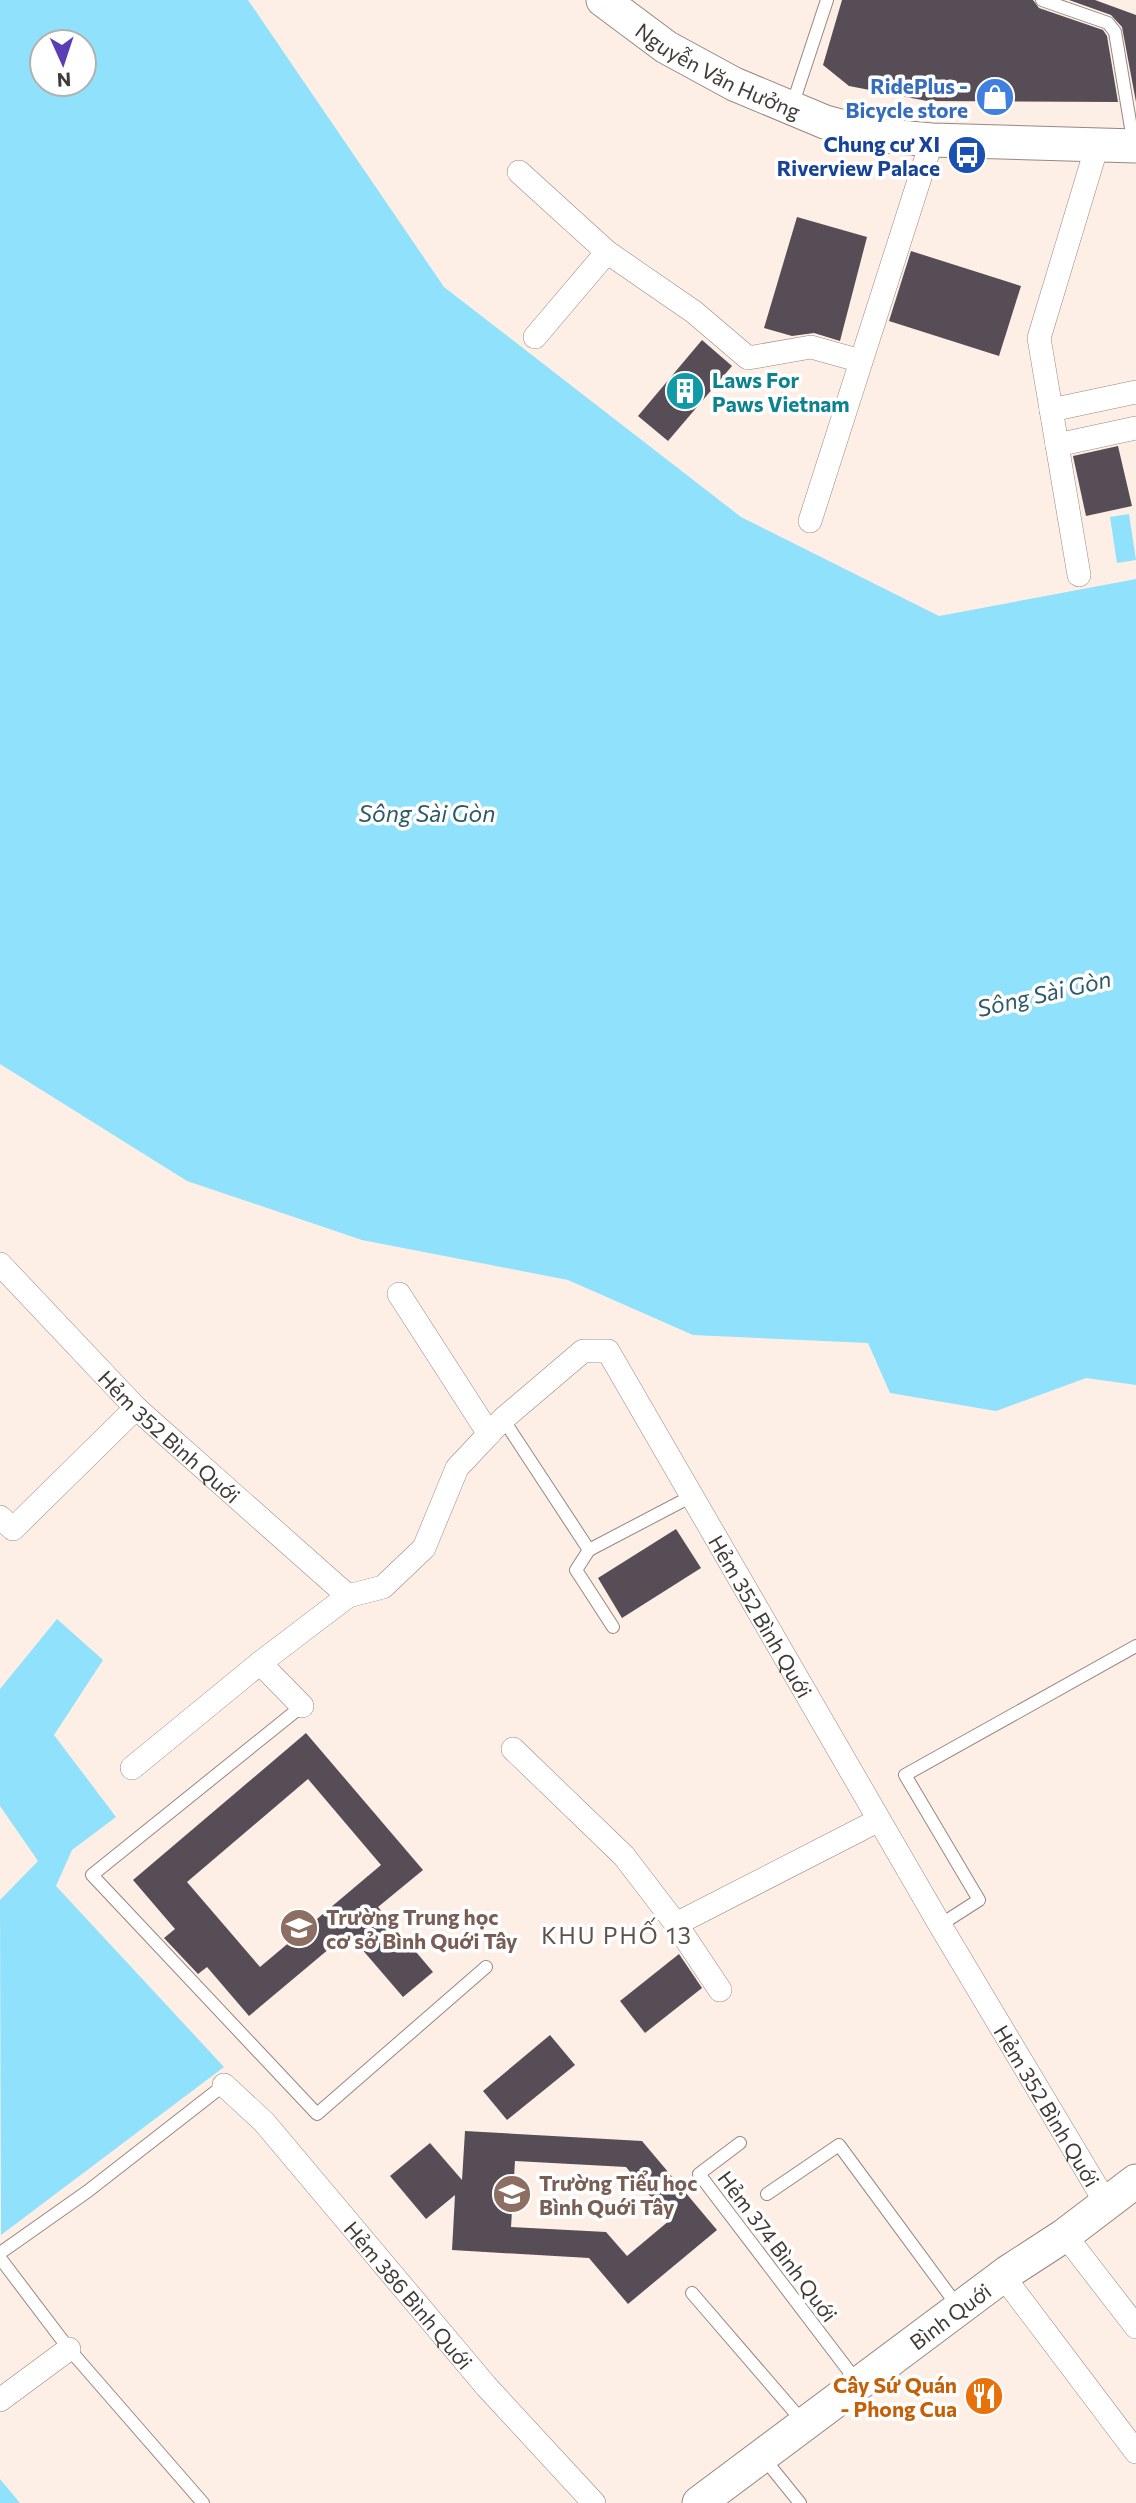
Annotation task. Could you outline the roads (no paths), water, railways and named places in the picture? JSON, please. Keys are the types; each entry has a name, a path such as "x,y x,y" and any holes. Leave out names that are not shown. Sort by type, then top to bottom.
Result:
{"main road":[{"name":"Nguyễn Văn Hưởng","path":"603,0 666,47 734,84 825,122 874,135 932,140 1135,146"},
{"name":"Bình Quới","path":"699,2503 959,2308 1065,2235 1136,2180"}],"street":[{"path":"810,521 932,140"},
{"path":"1079,575 1039,338 1097,146"},
{"path":"519,172 607,251 694,312 748,358 811,346 861,361"},
{"path":"535,337 607,251"},
{"path":"1051,410 1136,392"},
{"path":"1057,445 1136,428"},
{"name":"Hẻm 352 Bình Quới","path":"0,1264 136,1408 348,1596"},
{"path":"398,1294 496,1426"},
{"name":"Hẻm 352 Bình Quới","path":"132,1768 260,1663 348,1596 383,1587 424,1548 457,1468 496,1426 583,1352 608,1351 940,1925 1106,2203"},
{"path":"0,1517 13,1529 136,1408"},
{"path":"260,1663 302,1706"},
{"path":"513,1749 624,1856 676,1924 720,1990"},
{"path":"676,1924 879,1820"},
{"name":"Hẻm 386 Bình Quới","path":"224,2085 264,2122 486,2386 594,2503"},
{"path":"1065,2235 1136,2327"},
{"path":"1003,2276 1136,2452"},
{"path":"0,2400 69,2348"}],"lane":[{"path":"791,109 827,0"},
{"path":"1042,0 1108,23 1115,32 1135,146"},
{"path":"496,1426 589,1550"},
{"path":"613,1627 576,1570 589,1550 692,1496"},
{"path":"940,1925 979,1900 905,1775 1136,1646"},
{"path":"302,1706 92,1875 317,2114 486,1967"},
{"path":"203,2503 69,2348 0,2255 88,2191 224,2085"},
{"name":"Hẻm 374 Bình Quới","path":"740,2143 699,2174 858,2383"},
{"path":"767,2194 838,2145 959,2308"},
{"path":"692,2293 804,2423"},
{"path":"761,2455 800,2503"}],"water":[{"name":"Sông Sài Gòn","path":"0,0 248,0 444,287 741,517 939,616 1136,579 1136,1385 1086,1378 996,1411 890,1393 868,1343 693,1335 568,1280 362,1240 187,1181 0,1064"},
{"path":"1129,514 1136,560 1117,563 1110,517"},
{"path":"57,1619 103,1660 54,1735 116,1817 72,1850 56,1886 224,2067 1,2235 0,1900 38,1861 0,1806 0,1689"},
{"path":"0,2479 20,2503 0,2503"}],"place":[{"name":"RidePlus - Bicycle store","path":"995,97"},
{"name":"Chung cư XI Riverview Palace","path":"967,155"},
{"name":"Laws For Paws Vietnam","path":"685,391"},
{"name":"Trường Trung học cơ sở Bình Quới Tây","path":"299,1928"},
{"name":"Trường Tiểu học Bình Quới Tây","path":"512,2194"},
{"name":"Cây Sứ Quán - Phong Cua","path":"984,2396"}],"district":[{"name":"KHU PHỐ 13","path":"617,1935"}]}
